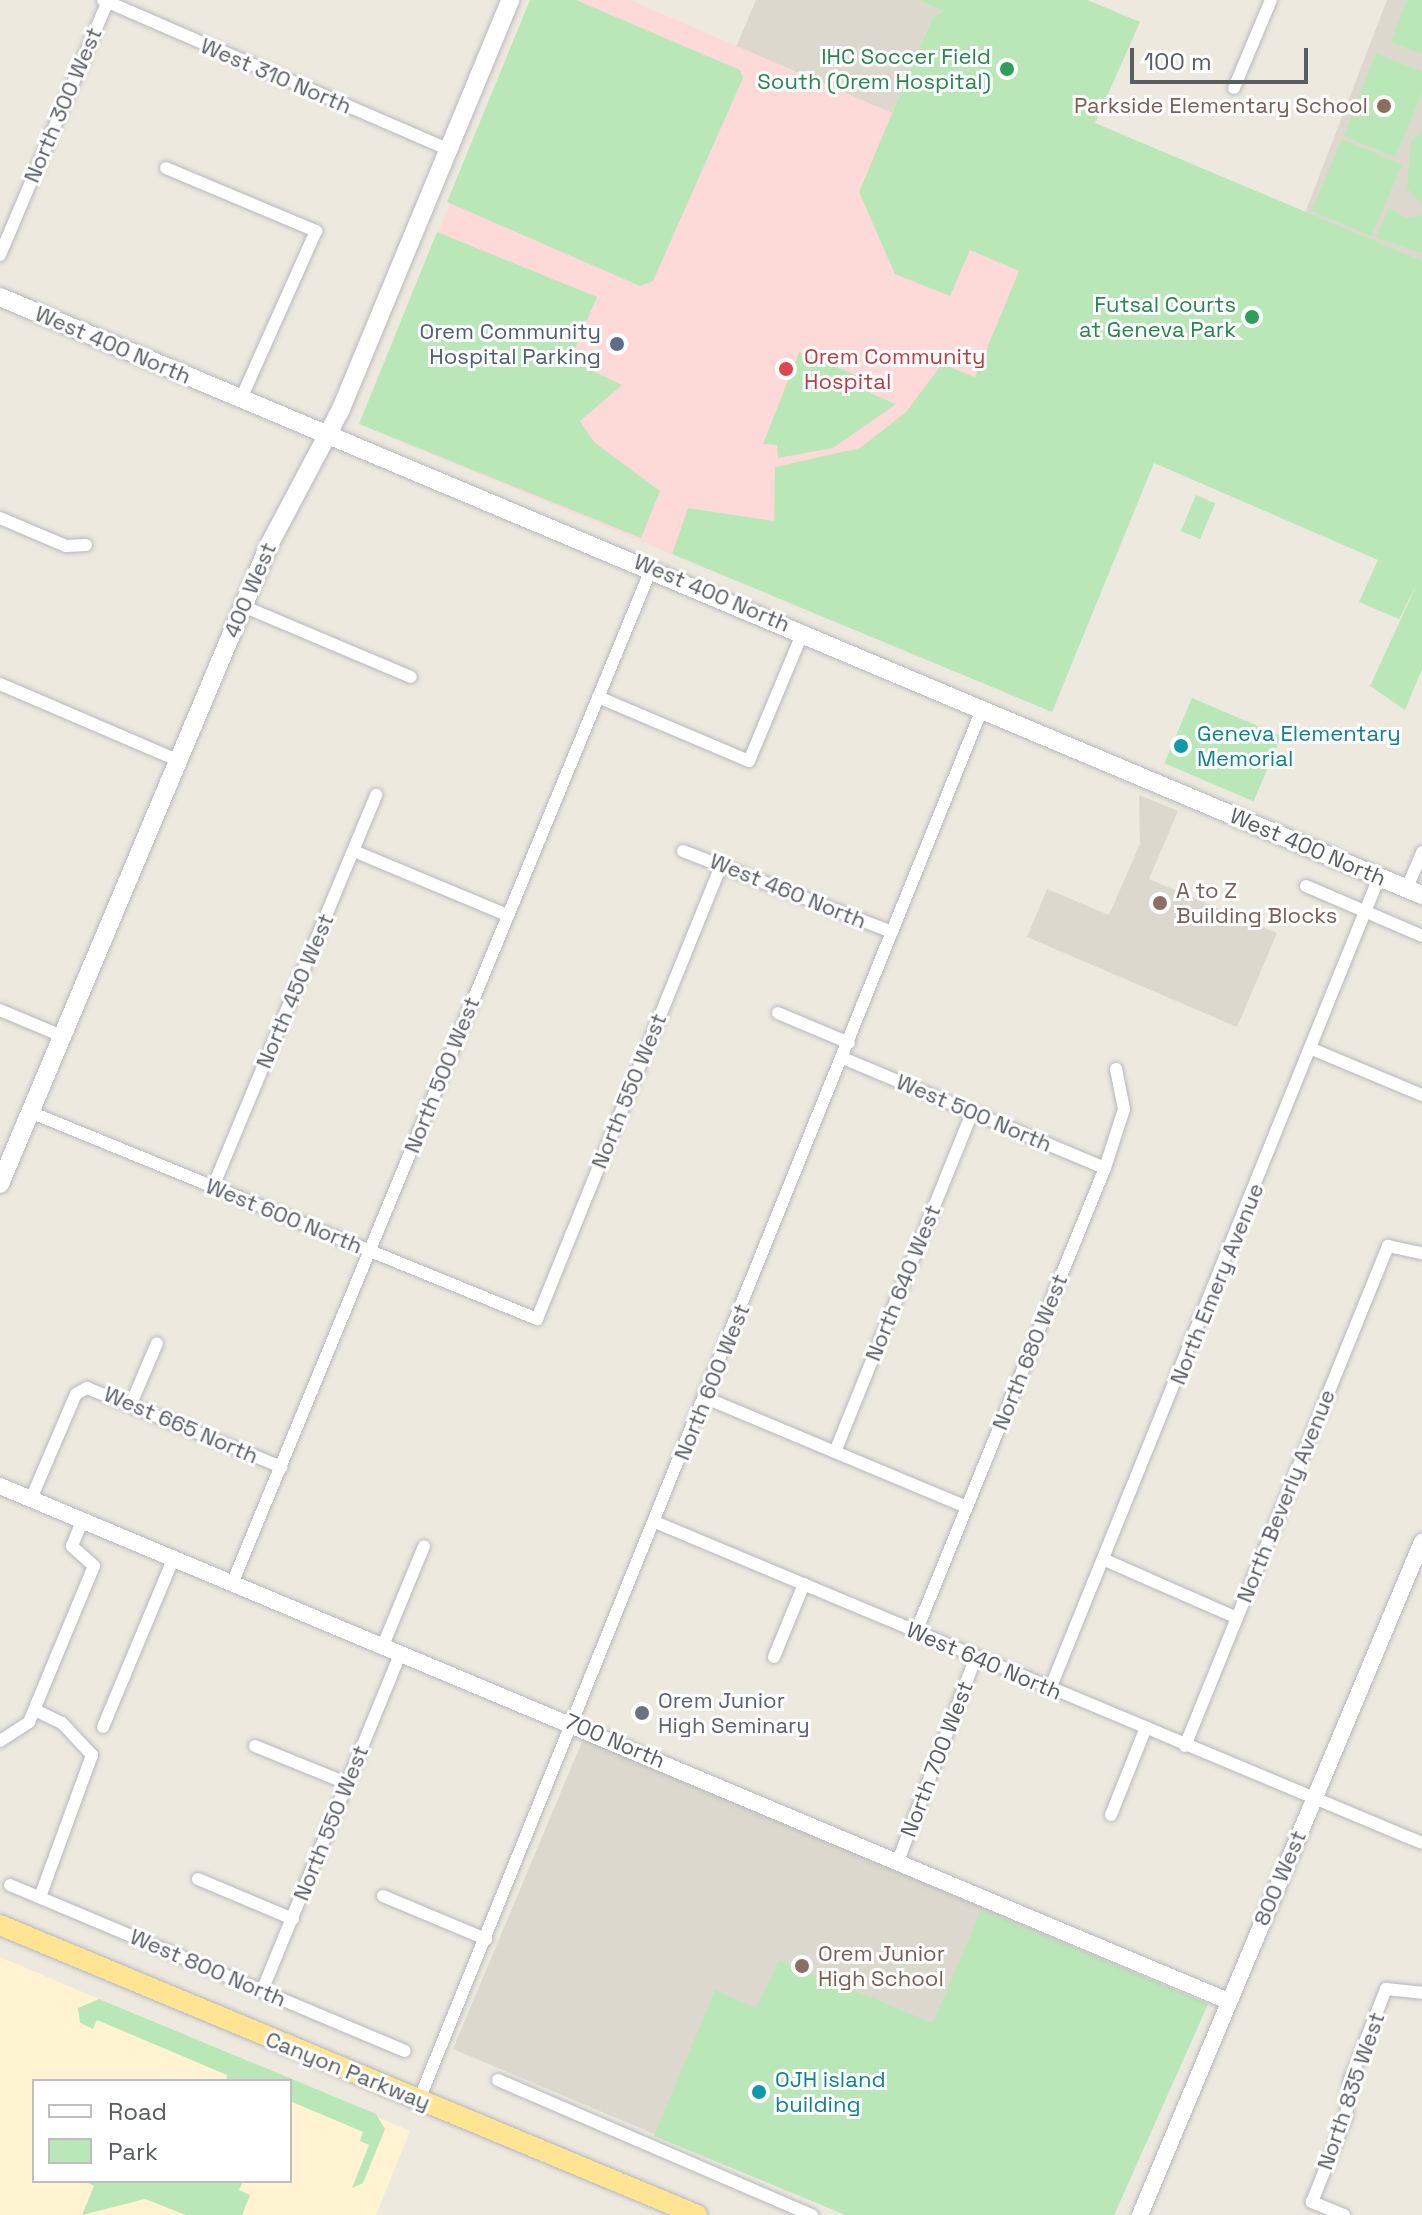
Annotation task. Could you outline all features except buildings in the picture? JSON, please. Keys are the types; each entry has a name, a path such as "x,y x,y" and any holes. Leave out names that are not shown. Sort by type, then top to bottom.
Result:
{"highway":[{"name":"Canyon Parkway","path":"0,1925 697,2215"}],"main road":[{"name":"400 West","path":"0,1184 243,606 326,431 450,150 510,0"},
{"name":"West 400 North","path":"0,297 652,567 1414,891"}],"street":[{"path":"1234,88 1271,0"},
{"name":"West 310 North","path":"106,1 450,150"},
{"name":"North 300 West","path":"0,255 106,1"},
{"path":"166,168 316,231 241,399"},
{"path":"0,518 66,546 86,545"},
{"name":"North 500 West","path":"232,1584 652,567"},
{"path":"243,606 411,677"},
{"path":"598,697 749,761 803,632"},
{"path":"0,684 177,760"},
{"name":"North 600 West","path":"419,2100 706,1398 982,709"},
{"name":"North 450 West","path":"213,1187 376,795"},
{"path":"354,851 507,915"},
{"name":"West 460 North","path":"683,851 722,863 892,932"},
{"path":"1414,891 1422,852"},
{"name":"North 550 West","path":"537,1319 722,863"},
{"name":"North Emery Avenue","path":"1050,1689 1105,1560 1379,877"},
{"path":"1306,886 1422,936"},
{"path":"0,1010 62,1036"},
{"path":"778,1013 849,1043"},
{"path":"1312,1049 1422,1095"},
{"name":"West 500 North","path":"843,1058 1105,1168"},
{"name":"North 680 West","path":"916,1632 1105,1168 1124,1109 1116,1069"},
{"name":"West 600 North","path":"30,1112 537,1319"},
{"name":"North 640 West","path":"835,1452 972,1113"},
{"name":"North Beverly Avenue","path":"1185,1746 1388,1246 1422,1253"},
{"path":"131,1404 157,1343"},
{"name":"West 665 North","path":"31,1499 81,1390 131,1404 282,1467"},
{"path":"706,1398 966,1507"},
{"name":"700 North","path":"0,1486 382,1648 573,1723 1228,2001"},
{"path":"0,1741 23,1731 35,1710 94,1566 72,1546 82,1521"},
{"name":"West 640 North","path":"655,1522 1145,1730 1422,1843"},
{"name":"800 West","path":"1140,2215 1422,1542"},
{"path":"382,1648 424,1546"},
{"path":"103,1727 173,1560"},
{"path":"1105,1560 1237,1618"},
{"path":"774,1657 804,1584"},
{"name":"North 550 West","path":"262,1991 400,1655"},
{"name":"North 700 West","path":"898,1861 976,1657"},
{"path":"35,1710 70,1730 92,1755 77,1806 40,1897"},
{"path":"1111,1815 1145,1730"},
{"path":"255,1746 346,1783"},
{"path":"198,1879 293,1919"},
{"name":"West 800 North","path":"10,1885 405,2051"},
{"path":"383,1896 486,1939"},
{"name":"North 835 West","path":"1344,2215 1312,2202 1346,2117 1350,2080 1386,1989 1396,1986 1422,1993"},
{"path":"498,2080 812,2215"}],"shaded area":[{"name":"Orem Community Hospital","path":"534,0 630,0 892,113 932,18 943,11 919,0 1087,0 1140,22 1095,123 1263,195 1052,712 359,424"},
{"path":"756,0 919,0 944,10 932,18 892,113 736,47"},
{"name":"Parkside Elementary School","path":"1387,0 1422,0 1422,262 1305,213"},
{"name":"A to Z Building Blocks","path":"1139,795 1178,811 1149,879 1277,933 1237,1027 1027,937 1047,889 1109,915 1140,844"},
{"name":"Orem Junior High School","path":"584,1737 1208,2004 1114,2215 846,2215 453,2049"},
{"path":"0,1957 287,2079 32,2079 32,2183 292,2183 292,2081 410,2131 376,2215 0,2215"}],"green space":[{"path":"530,0 576,0 740,70 743,78 653,281 640,286 447,202"},
{"path":"919,0 1087,0 1140,22 1095,123 1422,261 1422,669 1405,710 1370,686 1417,584 1399,619 1359,602 1378,560 1154,463 1052,712 672,554 688,508 774,521 775,467 860,448 906,412 942,364 975,377 1019,271 970,250 950,296 895,274 859,192 932,18 943,11"},
{"path":"1407,0 1422,0 1422,54 1391,42"},
{"path":"1376,53 1422,72 1422,93 1395,157 1344,136"},
{"path":"1422,131 1422,205 1407,188 1411,141"},
{"path":"1342,139 1402,164 1371,236 1312,211"},
{"path":"1389,207 1406,218 1422,215 1422,253 1376,238"},
{"path":"437,232 597,297 570,360 622,385 580,421 594,442 660,491 641,538 359,424"},
{"path":"799,352 875,383 870,393 896,404 833,448 778,458 777,445 763,444"},
{"path":"1196,495 1215,503 1200,539 1181,531"},
{"path":"1192,698 1281,736 1254,801 1164,763"},
{"path":"981,1910 1208,2004 1114,2215 846,2215 654,2136 715,1990 756,2008 779,1960 933,2023"},
{"path":"99,1999 292,2079 226,2079 227,2075 97,2020 93,2029 80,2023 78,2008"},
{"path":"292,2079 376,2114 385,2129 363,2183 352,2188 369,2145 360,2141 363,2132 292,2102"},
{"path":"88,2183 242,2183 239,2190 250,2195 242,2215 186,2215 145,2199 82,2215 94,2186"}],"place":[{"name":"IHC Soccer Field South (Orem Hospital)","path":"1007,69"},
{"name":"Parkside Elementary School","path":"1384,106"},
{"name":"Futsal Courts at Geneva Park","path":"1252,317"},
{"name":"Orem Community Hospital Parking","path":"617,344"},
{"name":"Orem Community Hospital","path":"786,369"},
{"name":"Geneva Elementary Memorial","path":"1181,746"},
{"name":"A to Z Building Blocks","path":"1160,903"},
{"name":"Orem Junior High Seminary","path":"642,1713"},
{"name":"Orem Junior High School","path":"802,1966"},
{"name":"OJH island building","path":"759,2092"}]}
